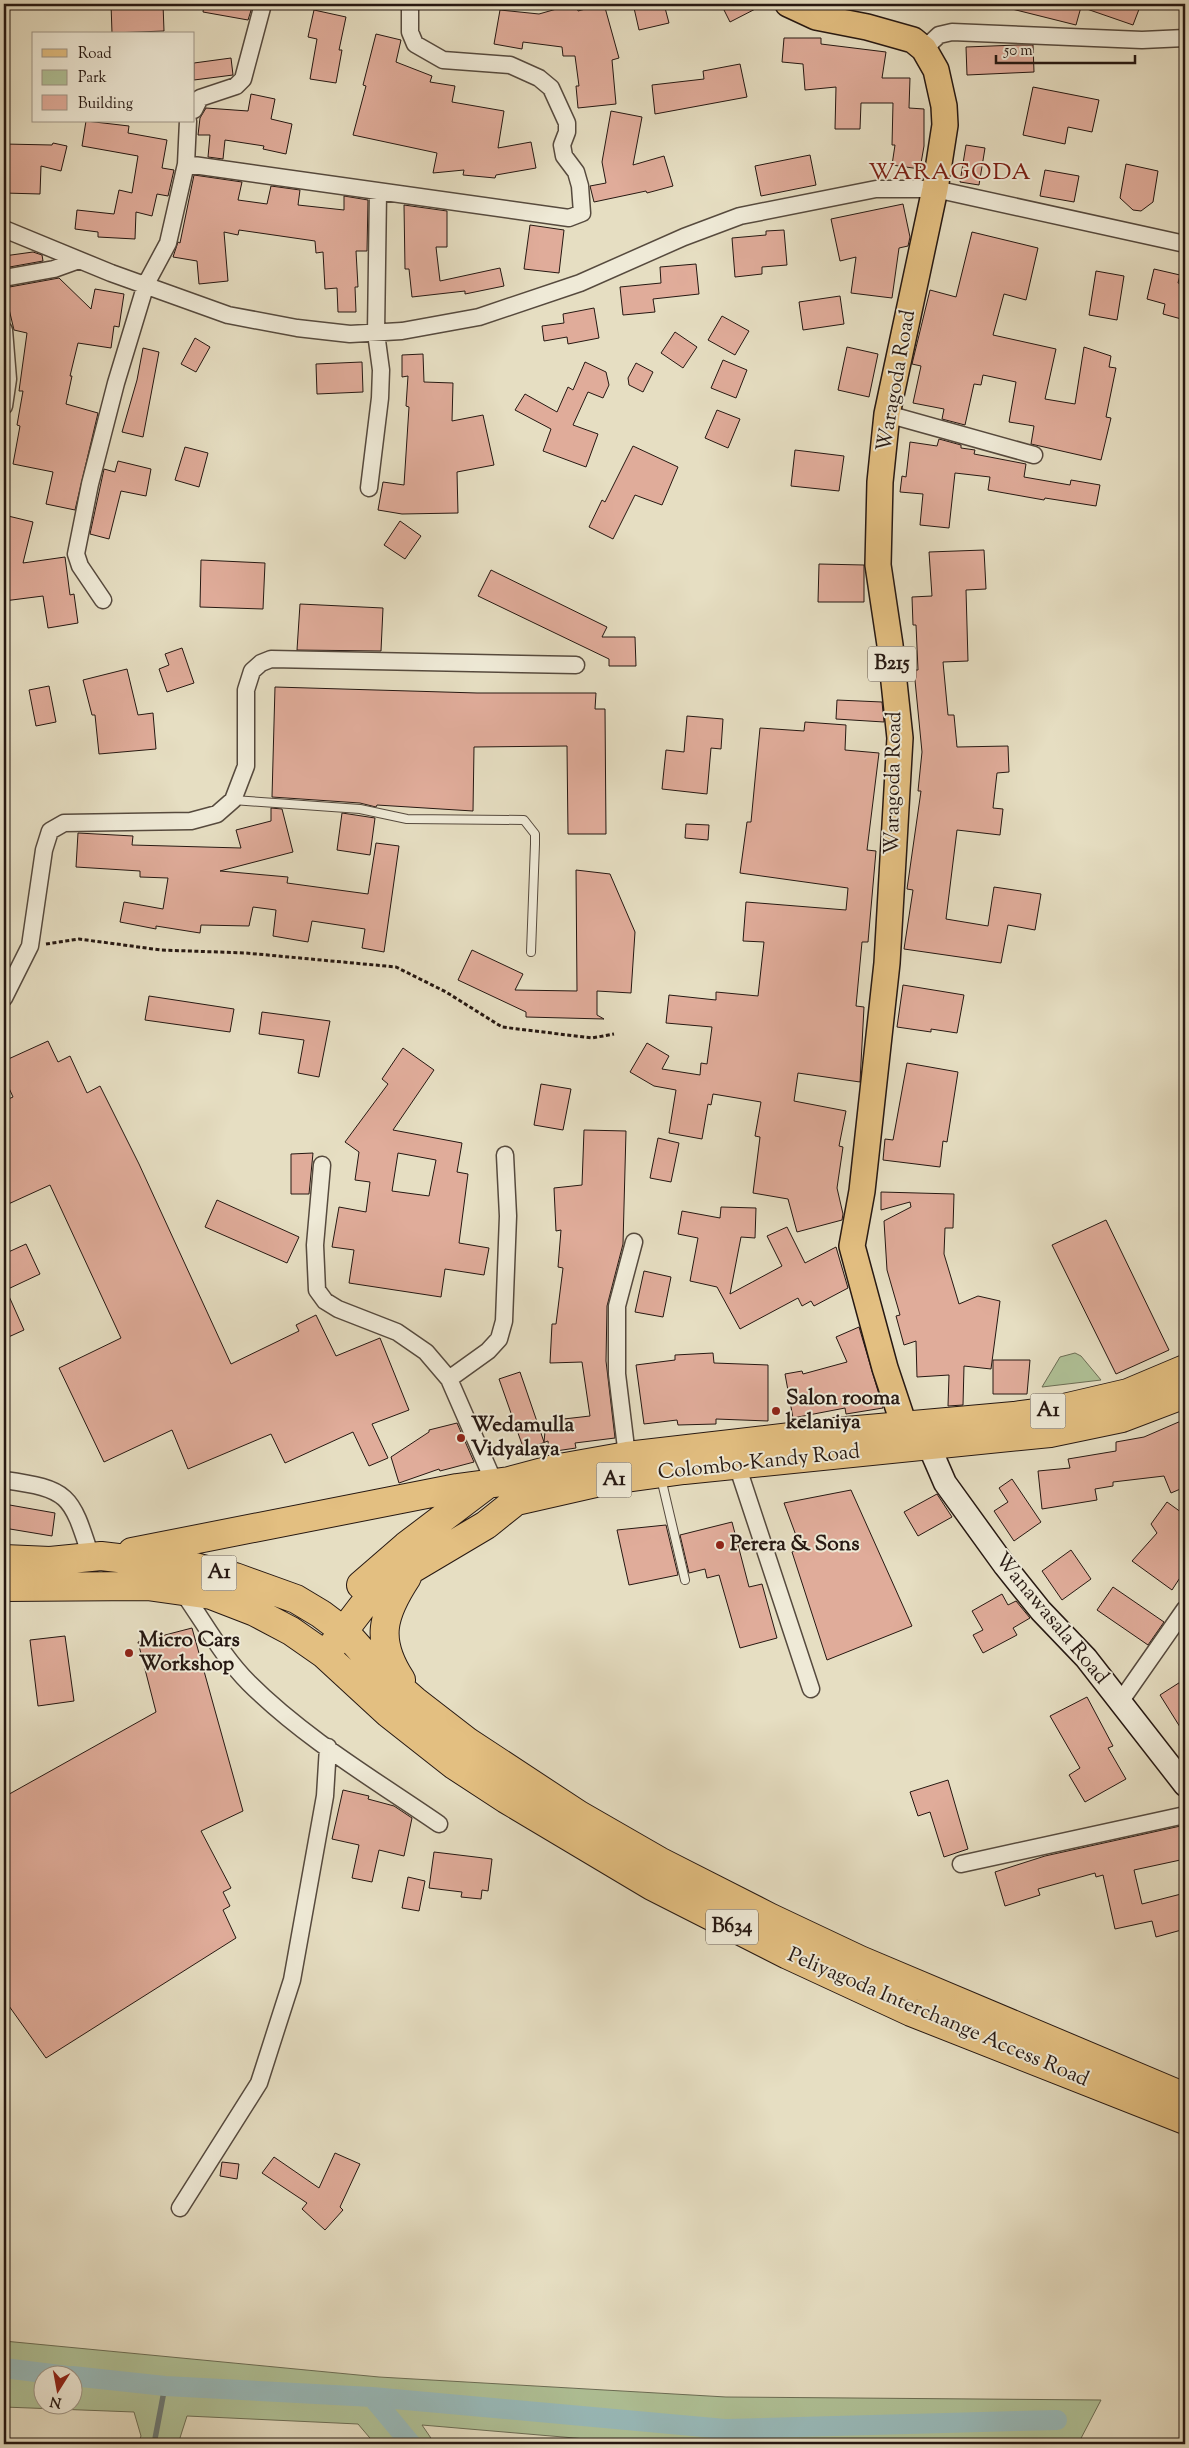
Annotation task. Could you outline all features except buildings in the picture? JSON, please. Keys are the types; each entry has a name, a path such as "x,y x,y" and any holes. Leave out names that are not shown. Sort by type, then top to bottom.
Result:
{"highway":[{"name":"Colombo-Kandy Road","path":"337,1626 368,1578 406,1546 490,1483 509,1481 554,1469 627,1456 904,1424 1014,1416 1077,1406 1149,1386 1185,1369"},
{"name":"Colombo-Kandy Road","path":"315,1647 390,1582 486,1525 516,1501 596,1483 660,1473 737,1464 1020,1438 1078,1429 1122,1418 1185,1394"},
{"path":"904,1424 930,1446"},
{"path":"96,1557 199,1540 490,1483"},
{"name":"A1","path":"4,1559 50,1561 96,1557 195,1567 235,1577 296,1599 337,1626"},
{"path":"415,1566 396,1594 387,1614 385,1648 390,1664 415,1701"},
{"name":"A1","path":"4,1587 147,1586 211,1595 256,1612 315,1647"},
{"name":"Peliyagoda Interchange Access Road","path":"337,1626 376,1667 415,1701 468,1742 579,1815 659,1861 770,1918 860,1960 1185,2097"},
{"name":"Peliyagoda Interchange Access Road","path":"315,1647 388,1713 454,1765 523,1810 652,1886 788,1956 911,2012 1185,2120"}],"main road":[{"path":"788,4 816,18 867,28 913,40 924,48"},
{"name":"Waragoda Road","path":"904,1424 885,1368 852,1246 862,1191 887,963 900,738 890,645 878,565 880,482 887,414 935,189 945,125 944,106 936,70 924,48"}],"street":[{"path":"195,108 200,98 236,86 244,79 262,4"},
{"path":"186,164 569,218 582,213 580,186 576,172 564,156 562,145 567,132 567,123 551,88 539,78 510,65 443,60 414,44 410,32 410,4"},
{"path":"924,48 939,35 952,32 1142,40 1185,38"},
{"path":"103,600 80,566 76,554 92,475 116,383 146,284 168,243 186,164 188,122"},
{"path":"4,229 80,260 228,315 297,328 350,334 402,331 479,317 580,283 684,237 740,216 876,189 935,189 1185,244"},
{"path":"369,488 380,398 380,370 376,333 378,192"},
{"path":"4,278 54,269 80,260"},
{"path":"4,330 8,379 4,406"},
{"path":"887,414 1034,455"},
{"path":"4,998 30,946 44,850 50,831 64,823 85,821 191,821 217,814 233,800 246,766 246,690 252,671 261,662 271,659 576,665"},
{"path":"449,1379 488,1352 499,1339 504,1321 508,1216 505,1155"},
{"path":"322,1165 316,1245 318,1290 325,1301 338,1309 397,1332 426,1352 449,1379 490,1483"},
{"path":"627,1456 617,1374 618,1306 634,1242"},
{"name":"Wanawasala Road","path":"930,1446 945,1483 1005,1566 1120,1702 1185,1785"},
{"path":"737,1464 811,1689"},
{"path":"4,1480 57,1492 71,1503 96,1557"},
{"path":"182,1591 216,1642 249,1682 291,1720 439,1824"},
{"path":"1120,1702 1185,1609"},
{"path":"180,2208 259,2083 292,1980 325,1796 328,1747"},
{"path":"961,1864 1185,1816"}],"lane":[{"path":"233,800 360,809 407,819 524,820 535,834 536,844 531,952"},
{"path":"660,1473 685,1580"}],"path":[{"path":"30,946 79,939 161,950 246,953 396,967 446,992 502,1027 592,1038 614,1034"}],"green space":[{"path":"1075,1353 1081,1356 1101,1380 1042,1387 1060,1357"},
{"path":"4,2341 379,2377 726,2397 1101,2400 1078,2444 645,2444 422,2425 435,2444 375,2444 358,2424 187,2416 178,2444 138,2444 141,2436 134,2412 82,2410 82,2366 32,2366 32,2408 4,2407"}],"waterway":[{"path":"4,2368 32,2372"},
{"path":"82,2377 165,2386 372,2397 725,2429 1057,2420"},
{"path":"154,2444 165,2386"},
{"path":"372,2397 411,2444"}],"place":[{"name":"Salon rooma kelaniya","path":"776,1411"},
{"name":"Wedamulla Vidyalaya","path":"461,1438"},
{"name":"Perera & Sons","path":"720,1545"},
{"name":"Micro Cars Workshop","path":"129,1653"}],"district":[{"name":"WARAGODA","path":"950,173"}]}
